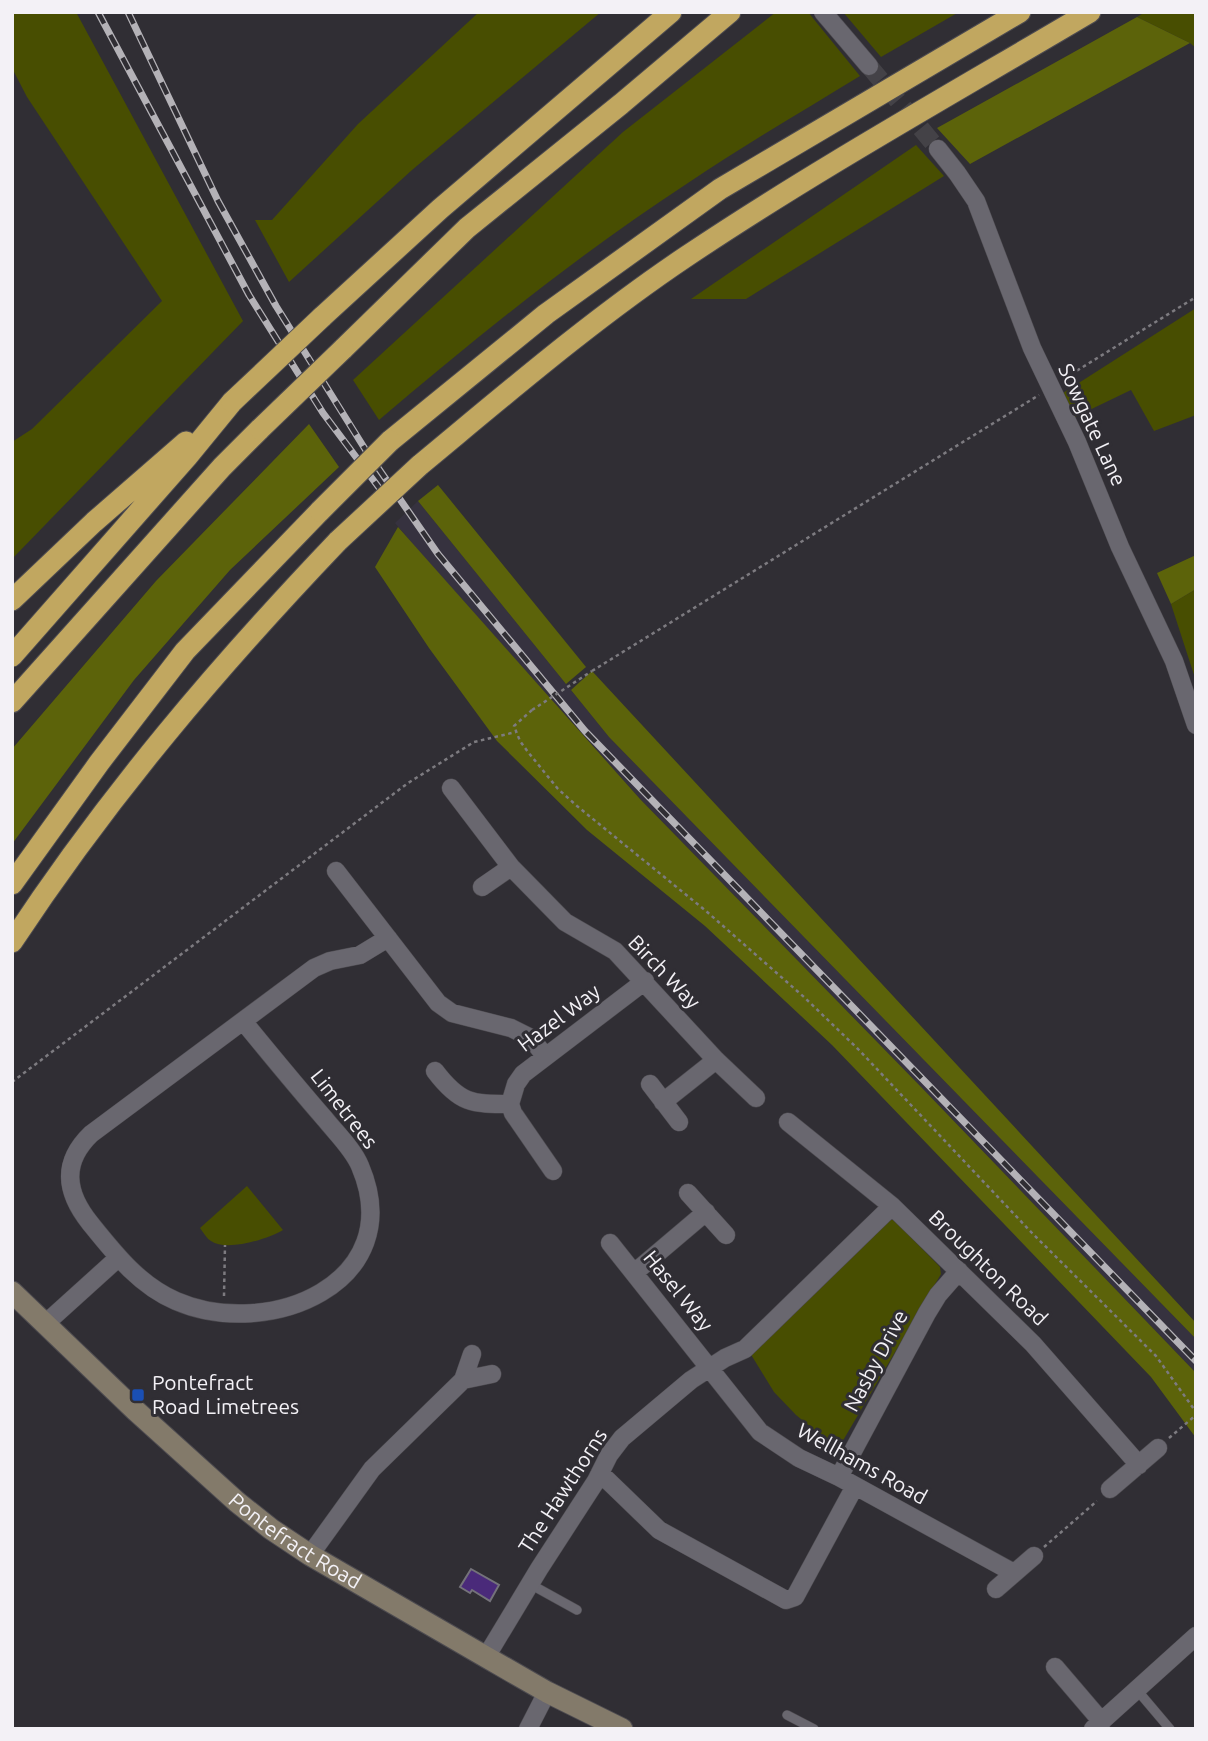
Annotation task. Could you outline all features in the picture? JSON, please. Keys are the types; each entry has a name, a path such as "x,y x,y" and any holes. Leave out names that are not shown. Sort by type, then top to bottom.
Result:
{"highway":[{"path":"12,600 94,522 232,402 440,209 671,12"},
{"path":"12,702 222,467 467,228 730,12"},
{"path":"12,884 99,763 185,651 390,441 546,314 720,189 1020,12"},
{"path":"12,942 43,895 173,723 258,626 338,541 420,465 585,329 684,258 804,180 1090,12"},
{"path":"12,656 232,402"}],"street":[{"path":"823,12 869,66"},
{"name":"Sowgate Lane","path":"938,149 975,201 1050,388 1077,442 1120,547 1174,661 1196,725"},
{"name":"Birch Way","path":"451,788 511,867 565,922 615,951 716,1060 756,1098"},
{"path":"482,887 511,867"},
{"path":"337,870 438,1003 452,1013 511,1028 531,1038 545,1056"},
{"name":"Limetrees","path":"243,1021 359,1162 369,1195 370,1218 368,1235 358,1258 341,1278 327,1288 279,1310 224,1313 192,1307 166,1296 139,1278 118,1258 83,1214 74,1197 70,1182 72,1164 79,1146 91,1134 243,1021 301,978 330,961 360,955 388,938"},
{"name":"Hazel Way","path":"510,1104 516,1084 523,1074 645,981"},
{"path":"663,1102 716,1060"},
{"path":"435,1071 446,1086 472,1104 510,1104 513,1113 553,1171"},
{"path":"650,1084 679,1122"},
{"name":"Broughton Road","path":"788,1122 892,1206 959,1271 1033,1344 1139,1465"},
{"path":"688,1193 726,1235"},
{"name":"The Hawthorns","path":"486,1657 622,1438 691,1380 745,1349 892,1206"},
{"path":"634,1273 706,1212"},
{"name":"Hasel Way","path":"610,1243 710,1368"},
{"path":"45,1324 118,1258"},
{"name":"Nasby Drive","path":"600,1473 659,1530 786,1600 795,1597 927,1313 937,1296 959,1271"},
{"name":"Pontefract Road","path":"12,1293 237,1502 310,1555 547,1692 622,1729"},
{"path":"310,1555 372,1469 463,1380 472,1354"},
{"name":"Wellhams Road","path":"710,1368 760,1432 799,1458 847,1481 1014,1573"},
{"path":"463,1380 492,1374"},
{"path":"1110,1489 1158,1448"},
{"path":"996,1589 1034,1556"},
{"path":"1055,1667 1097,1725 1194,1639"},
{"path":"527,1729 547,1692"}],"lane":[{"path":"530,1584 577,1610"},
{"path":"1137,1690 1170,1729"},
{"path":"787,1715 814,1729"}],"path":[{"path":"1158,1448 1196,1414 1156,1356 1032,1233 858,1049 804,997 706,911 577,806 528,752 514,726 532,710 592,671 1196,298"},
{"path":"12,1082 408,783 474,742 516,732"},
{"path":"224,1313 225,1245"},
{"path":"1034,1556 1110,1489"}],"shaded area":[{"path":"418,501 609,737 1196,1339 1196,1373 640,799 423,556 395,523"}],"green space":[{"path":"12,12 76,12 243,321 12,559 12,442 32,429 162,301 27,97 12,68"},
{"path":"479,12 601,12 412,170 289,282 255,220 272,220 358,124"},
{"path":"776,12 808,12 860,76 730,155 647,210 568,267 379,420 353,380 623,132"},
{"path":"843,12 959,12 881,57"},
{"path":"1145,12 1196,12 1196,48 1137,17"},
{"path":"1137,17 1190,43 970,164 937,128"},
{"path":"916,145 944,176 746,299 691,299"},
{"path":"1196,308 1196,415 1154,431 1131,390 1075,417 1063,393"},
{"path":"309,424 339,467 230,570 134,680 12,844 12,749 156,581"},
{"path":"438,485 586,667 566,684 418,501"},
{"path":"398,527 640,799 1196,1373 1196,1438 1151,1377 832,1045 705,926 587,830 497,741 429,648 375,567"},
{"path":"1196,555 1196,589 1171,604 1157,573"},
{"path":"1196,589 1196,681 1171,604"},
{"path":"592,671 1196,1323 1196,1339 609,737 571,690"},
{"path":"247,1186 283,1230 237,1245 218,1244 210,1240 200,1228"},
{"path":"892,1218 940,1267 941,1274 838,1449 796,1415 774,1392 750,1353"}],"building":[{"path":"471,1569 499,1585 490,1601 472,1590 470,1593 460,1587"}],"tunnel":[{"path":"869,66 938,149"}],"railway":[{"path":"98,12 249,295 323,413 386,497"},
{"path":"128,12 218,201 276,306 365,449 438,554 585,731 1196,1361"}],"place":[{"name":"Pontefract Road Limetrees","path":"138,1395"}]}
